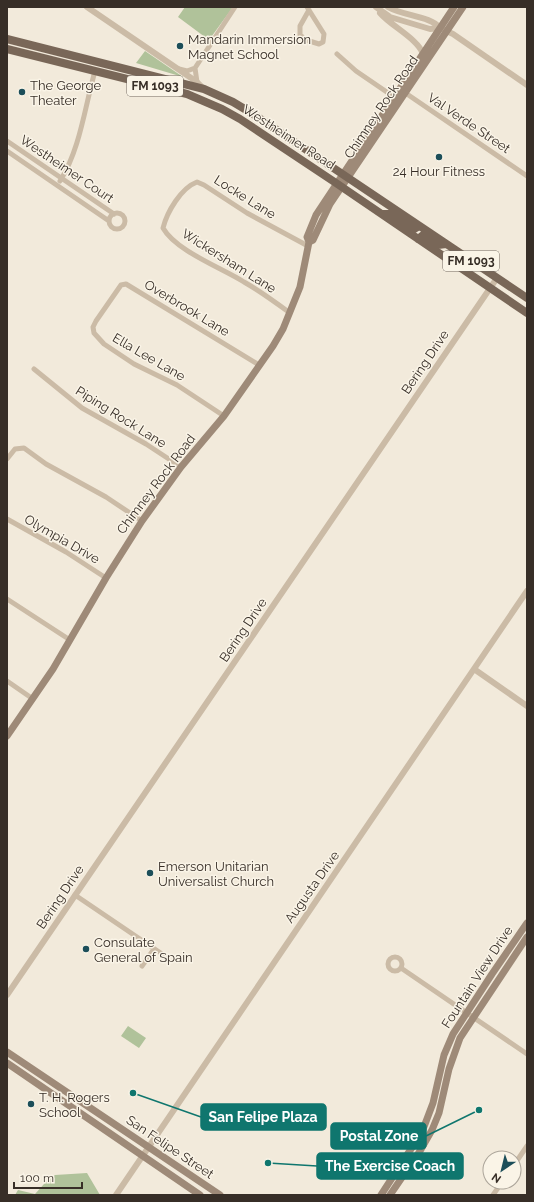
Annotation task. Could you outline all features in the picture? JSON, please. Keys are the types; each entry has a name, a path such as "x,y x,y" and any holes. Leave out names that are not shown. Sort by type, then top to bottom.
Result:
{"main road":[{"name":"Chimney Rock Road","path":"7,736 33,699 142,521 181,467 224,416 276,340 290,313 300,287 308,244 313,240 319,216 443,30 454,7"},
{"name":"Chimney Rock Road","path":"402,91 423,54 463,7"},
{"name":"Westheimer Road","path":"7,39 204,88 242,107 346,175 527,298"},
{"name":"Westheimer Road","path":"7,49 187,94 214,105 240,119 382,214 414,240 527,313"},
{"path":"37,57 55,56 59,51"},
{"path":"95,71 97,67 122,68"},
{"path":"214,105 219,101 242,107"},
{"path":"382,214 392,214 414,230 420,226"},
{"path":"414,240 423,235 438,245 446,244"},
{"name":"Fountain View Drive","path":"440,1086 457,1043 527,923"},
{"name":"Fountain View Drive","path":"390,1195 420,1151 440,1086 448,1044 466,1012 509,956 527,937"},
{"name":"San Felipe Street","path":"7,1052 220,1195"},
{"name":"San Felipe Street","path":"7,1063 200,1195"},
{"path":"70,1106 76,1098"},
{"name":"Fountain View Drive","path":"381,1195 428,1128"}],"street":[{"path":"87,7 179,69 204,88"},
{"path":"179,69 187,71 195,68 235,7"},
{"path":"375,7 396,19 430,29 443,30"},
{"path":"375,7 386,20 414,43 423,54"},
{"path":"388,7 401,13 436,22 443,30 527,85"},
{"path":"308,8 324,34 323,42 318,44 306,40 300,35 300,26 308,8"},
{"path":"337,54 356,71 397,99"},
{"path":"195,68 197,82"},
{"path":"58,185 68,169 75,149 95,71"},
{"name":"Val Verde Street","path":"402,91 527,176"},
{"name":"Westheimer Court","path":"7,141 114,214 122,216 124,225 115,229 110,225 109,221 7,151"},
{"name":"Locke Lane","path":"176,203 186,188 197,182 204,185 247,214 308,244"},
{"name":"Wickersham Lane","path":"176,203 165,219 163,228 166,234 186,250 243,281 290,313"},
{"name":"Westheimer Court","path":"109,221 114,214"},
{"name":"Bering Drive","path":"7,995 497,278"},
{"name":"Overbrook Lane","path":"109,303 121,285 126,284 259,365"},
{"name":"Ella Lee Lane","path":"109,303 93,327 98,339 134,364 177,385 224,416"},
{"name":"Piping Rock Lane","path":"34,369 82,408 146,444 181,467"},
{"path":"7,459 15,449 24,448 46,464 106,498 142,521"},
{"name":"Olympia Drive","path":"7,519 66,552 106,578"},
{"name":"Augusta Drive","path":"116,1195 527,591"},
{"path":"7,599 70,640"},
{"path":"474,669 527,706"},
{"path":"7,681 33,699"},
{"path":"75,895 165,956"},
{"path":"142,966 154,949"},
{"path":"401,968 527,1054"}],"green space":[{"path":"185,7 233,7 209,40 178,17"},
{"path":"145,51 183,77 136,63"},
{"path":"128,1026 146,1038 139,1048 121,1036"},
{"path":"87,1173 100,1195 15,1195 18,1190 35,1194 55,1175"}],"place":[{"name":"Mandarin Immersion Magnet School","path":"180,46"},
{"name":"The George Theater","path":"22,92"},
{"name":"24 Hour Fitness","path":"439,157"},
{"name":"Emerson Unitarian Universalist Church","path":"150,873"},
{"name":"Consulate General of Spain","path":"86,949"},
{"name":"San Felipe Plaza","path":"133,1093"},
{"name":"T. H. Rogers School","path":"31,1104"},
{"name":"Postal Zone","path":"479,1110"},
{"name":"The Exercise Coach","path":"268,1163"}]}
